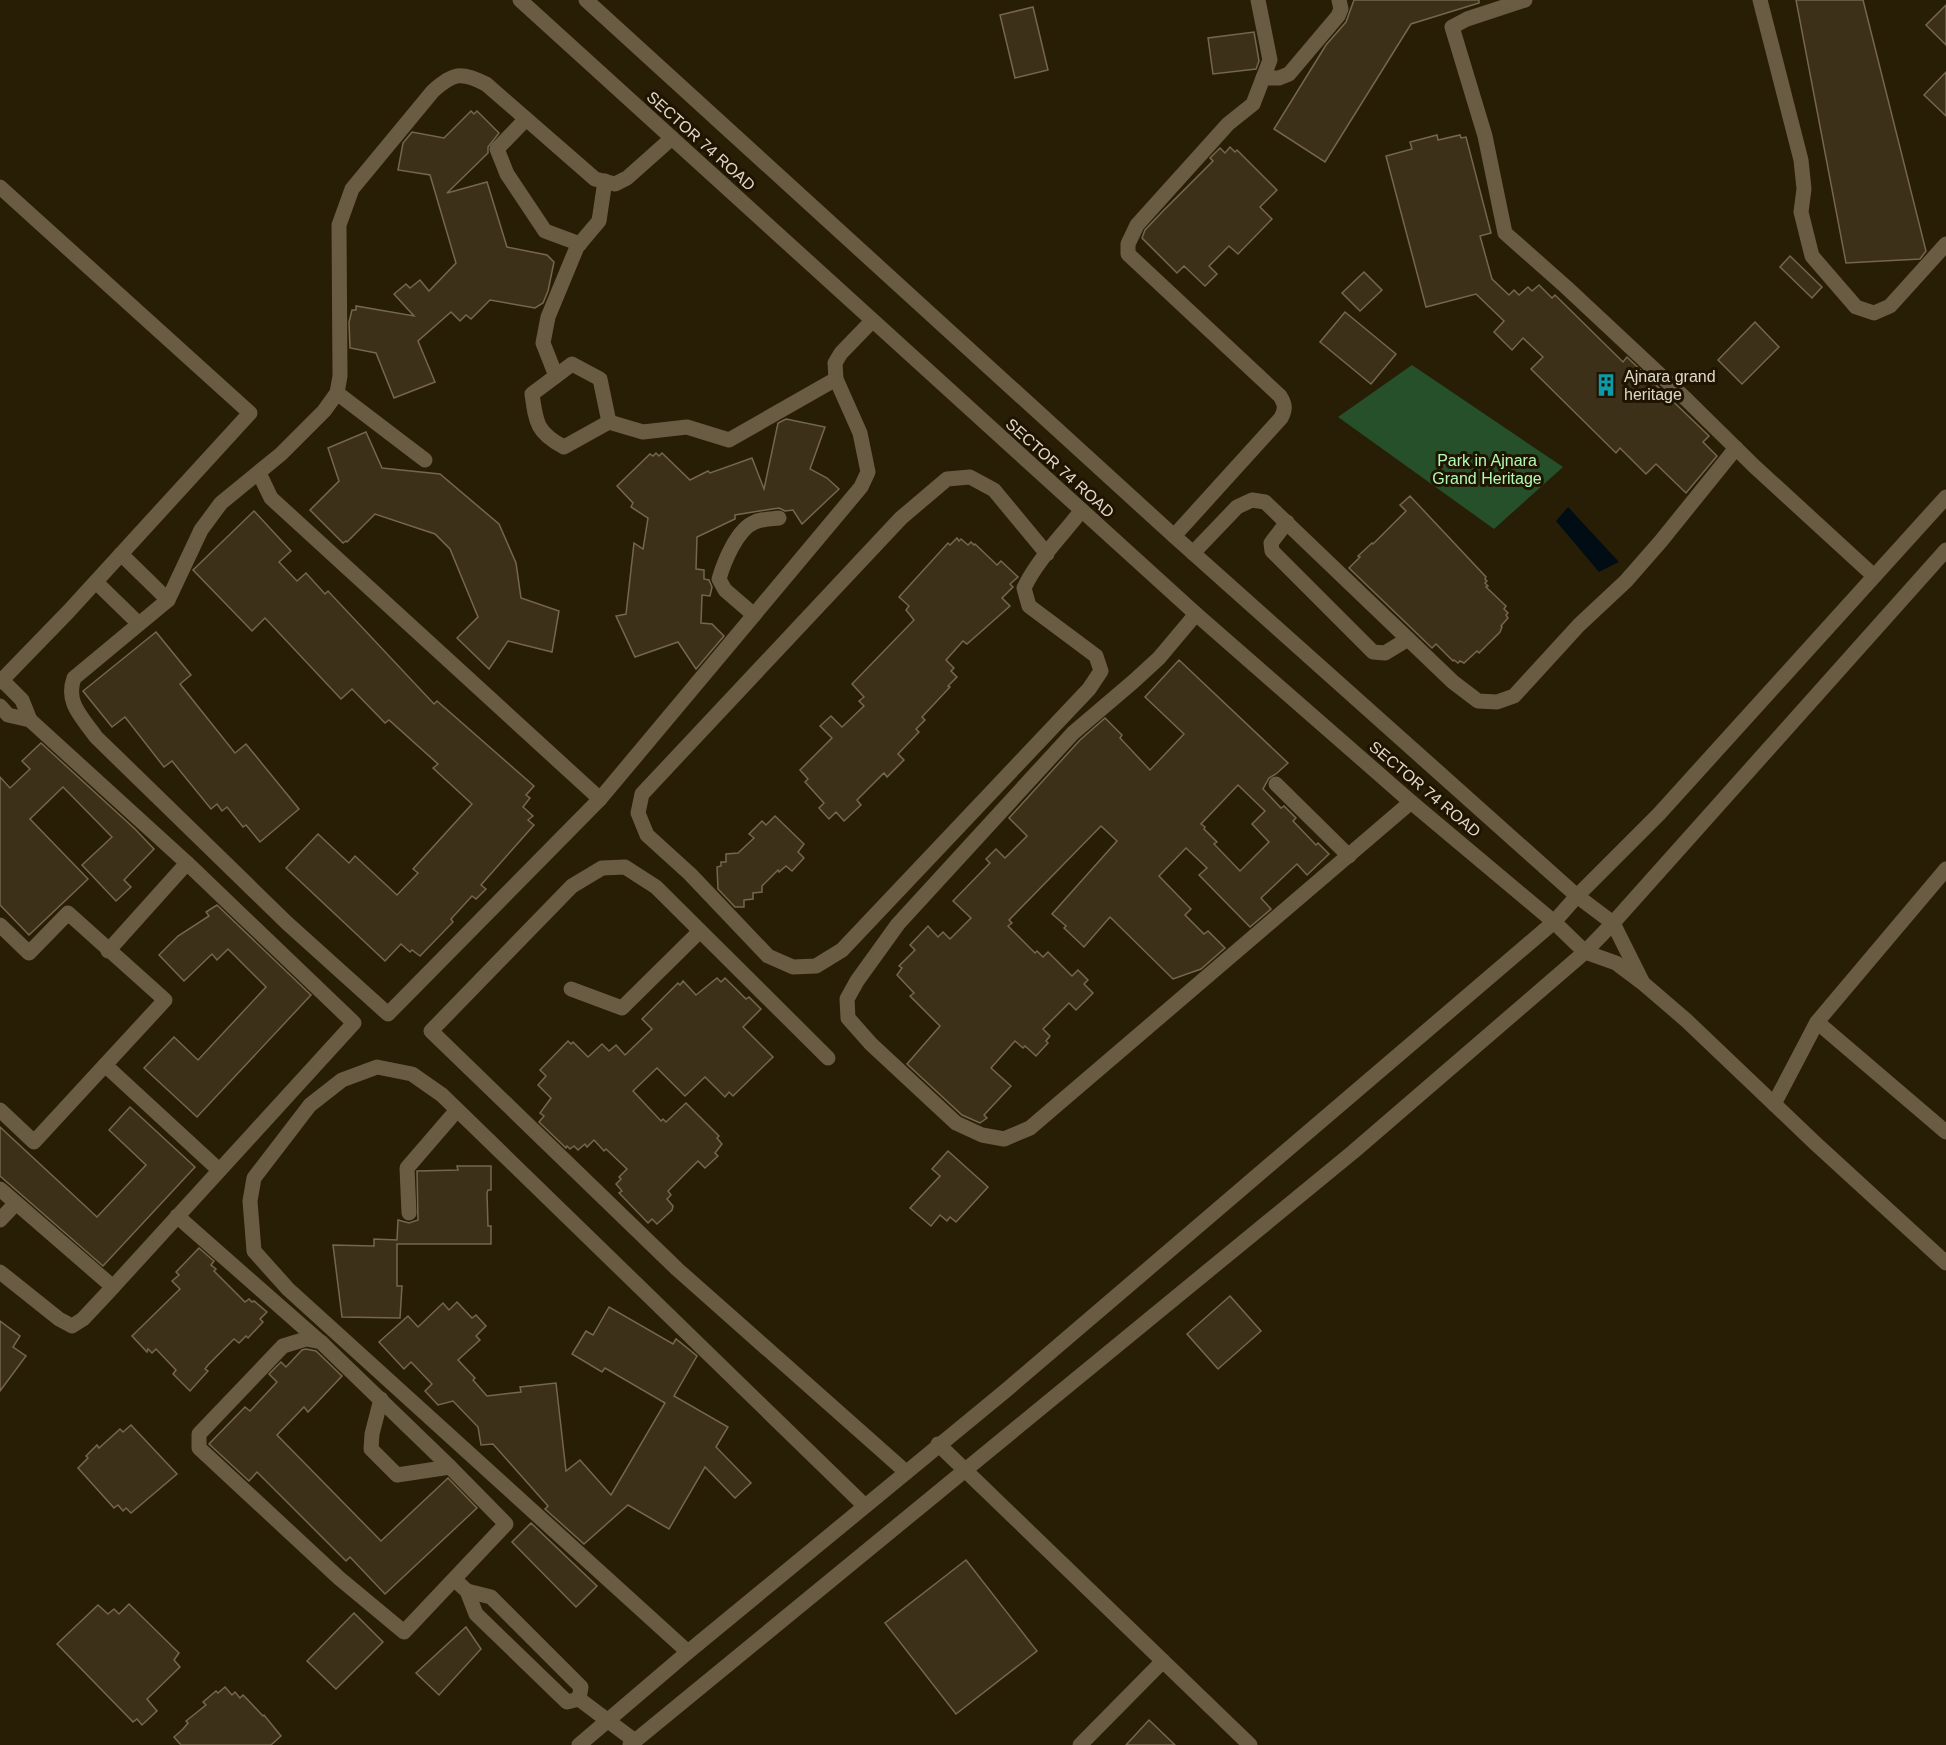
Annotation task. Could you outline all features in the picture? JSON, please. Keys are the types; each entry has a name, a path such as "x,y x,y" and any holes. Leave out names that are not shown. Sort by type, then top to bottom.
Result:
{"street":[{"name":"SECTOR 74 ROAD","path":"520,0 1196,614 1411,802 1554,922 1585,952"},
{"name":"SECTOR 74 ROAD","path":"586,0 1174,536 1577,896 1613,923"},
{"path":"1174,536 1281,418 1285,412 1284,402 1128,254 1128,244 1137,225 1228,124 1253,104 1270,60 1258,0"},
{"path":"1263,78 1279,78 1289,74 1338,16 1341,9 1339,0"},
{"path":"1525,0 1467,19 1452,27 1485,136 1505,233 1875,576"},
{"path":"1760,0 1801,160 1804,189 1801,212 1812,256 1856,307 1874,313 1890,306 1946,244"},
{"path":"672,138 627,178 615,184 595,179 486,84 471,76 449,77 433,91 352,189 339,225 340,376 337,393 324,411 281,454 221,503 201,530 168,600 75,678 70,690 71,700 96,737 287,924 388,1014 600,799 861,487 868,472 860,433 836,379 835,363 841,353 872,321"},
{"path":"526,119 497,149 507,174 545,231 580,244"},
{"path":"556,376 543,343 548,317 580,244 599,220 605,181"},
{"path":"0,188 250,413 96,582 1,681 22,700 30,720 187,863 354,1023 83,1319 72,1326 59,1319 0,1272"},
{"path":"609,422 600,379 572,364 532,394 536,421 549,439 564,447 609,422 643,432 687,427 729,440 836,379"},
{"path":"337,393 425,460"},
{"path":"1193,553 1237,507 1252,500 1265,502 1453,682 1478,701 1497,702 1514,696 1579,625 1626,581 1736,448"},
{"path":"259,473 271,498 600,799"},
{"path":"1047,554 994,490 970,477 947,479 901,518 642,794 638,813 647,835 690,874 768,956 793,967 816,966 842,950 1089,689 1101,671 1096,656 1029,606 1024,588 1081,511"},
{"path":"1217,488 1237,507"},
{"path":"579,1745 938,1444 1004,1392 1554,922 1659,814 1946,497"},
{"path":"754,615 725,590 719,579 723,565 742,532 753,522 779,518"},
{"path":"1287,522 1271,543 1272,551 1373,652 1385,653 1408,639"},
{"path":"455,1580 466,1591 476,1614 567,1702 579,1700 633,1743 1353,1152 1585,952 1946,550"},
{"path":"121,554 168,600"},
{"path":"96,582 138,623"},
{"path":"1196,614 1159,658 1072,733 898,924 857,981 847,999 848,1018 879,1052 957,1123 982,1135 1004,1139 1030,1128 1411,802"},
{"path":"0,706 8,715 30,720"},
{"path":"1276,784 1348,856"},
{"path":"108,951 187,863"},
{"path":"828,1058 656,887 625,867 602,868 572,886 431,1032 677,1269 906,1472"},
{"path":"1774,1104 1817,1022 1946,869"},
{"path":"0,925 29,953 68,913 165,1000 34,1142 0,1110"},
{"path":"1613,923 1644,984"},
{"path":"571,989 622,1008 700,931"},
{"path":"1585,952 1616,963 1687,1021 1946,1263"},
{"path":"1817,1022 1946,1132"},
{"path":"105,1065 219,1170"},
{"path":"688,1652 288,1289 254,1251 250,1201 254,1178 310,1105 342,1080 377,1066 412,1074 442,1095 865,1506"},
{"path":"409,1213 407,1168 457,1110"},
{"path":"0,1189 113,1287"},
{"path":"0,1220 16,1203"},
{"path":"177,1216 321,1342 506,1524 404,1632 339,1578 199,1449 199,1434 283,1346 306,1339 321,1342"},
{"path":"381,1399 372,1434 371,1449 397,1475 450,1467"},
{"path":"938,1444 1250,1745"},
{"path":"466,1591 491,1598 581,1687 579,1700"},
{"path":"1080,1745 1162,1661"}],"green space":[{"name":"Park in Ajnara Grand Heritage","path":"1412,365 1563,467 1494,529 1338,417"}],"shaded area":[{"path":"1568,507 1619,562 1599,572 1556,521"}],"building":[{"path":"1354,0 1479,0 1479,3 1411,24 1325,162 1274,129 1326,45 1346,22"},
{"path":"1796,0 1863,0 1926,251 1920,259 1846,263"},
{"path":"1946,5 1946,45 1926,25"},
{"path":"1033,7 1048,70 1015,78 1000,15"},
{"path":"1254,32 1259,61 1256,69 1213,74 1208,38"},
{"path":"1946,72 1946,116 1924,95"},
{"path":"471,111 474,114 477,111 499,133 488,147 488,153 447,193 487,182 507,247 547,255 554,262 548,291 543,303 535,308 490,300 471,319 466,315 460,321 451,312 418,341 435,382 394,398 376,353 350,348 349,322 352,310 356,310 356,306 414,316 394,294 406,284 410,288 420,280 429,291 456,263 430,175 398,170 403,143 412,132 444,138"},
{"path":"1437,135 1438,140 1460,135 1461,138 1466,137 1491,233 1480,236 1492,279 1509,295 1514,290 1519,295 1528,287 1532,291 1539,285 1552,298 1555,295 1623,362 1627,357 1709,436 1703,442 1717,456 1686,493 1656,464 1646,474 1620,448 1616,453 1531,369 1543,357 1523,338 1512,350 1494,332 1504,321 1476,294 1426,307 1386,156 1412,149 1410,142"},
{"path":"1230,147 1235,152 1237,150 1277,190 1260,207 1272,219 1238,254 1229,246 1209,266 1217,274 1205,286 1184,266 1177,273 1142,238 1145,230 1213,161 1210,158 1220,148 1225,153"},
{"path":"1790,256 1822,287 1812,298 1780,267"},
{"path":"1364,272 1382,290 1360,311 1342,293"},
{"path":"1345,312 1396,354 1371,384 1320,342"},
{"path":"1755,322 1779,347 1742,384 1718,360"},
{"path":"786,419 825,427 810,469 827,478 839,489 802,524 793,510 785,511 779,508 735,515 735,519 697,537 696,569 704,570 704,579 709,580 712,587 710,596 702,595 701,623 712,624 724,636 696,669 678,642 635,657 616,616 626,614 634,543 643,549 648,518 631,507 633,503 617,486 650,454 653,456 656,453 659,456 662,453 690,480 708,471 710,473 752,458 764,489 778,423"},
{"path":"366,432 382,468 440,474 499,524 516,563 521,598 559,611 552,652 508,641 489,669 457,638 478,617 450,549 435,534 375,514 347,542 343,543 310,510 339,481 328,448"},
{"path":"1410,496 1486,577 1485,583 1488,586 1486,587 1506,606 1504,609 1508,613 1506,615 1508,618 1501,626 1500,632 1479,653 1477,651 1464,663 1453,661 1436,644 1432,648 1349,568 1360,557 1358,556 1406,511 1400,505"},
{"path":"254,511 291,551 279,562 297,581 306,573 325,594 328,591 434,704 437,701 534,786 526,795 530,798 523,807 533,816 528,820 534,825 481,885 486,889 476,899 472,896 451,919 453,922 420,956 412,950 410,952 401,944 385,961 286,868 318,834 349,863 355,856 397,895 418,873 413,869 472,804 433,768 438,764 389,720 385,723 352,689 341,699 265,618 252,631 193,570"},
{"path":"957,538 968,545 971,542 975,544 997,565 1001,561 1018,577 1010,584 1013,587 1002,598 1010,606 967,644 963,641 946,660 954,668 951,671 957,677 922,717 925,720 916,729 919,732 898,754 904,760 887,777 884,773 857,800 861,805 844,821 836,812 829,819 819,808 824,803 805,782 808,779 800,770 832,738 820,726 831,716 842,727 864,706 859,701 864,697 852,684 914,620 906,610 909,606 899,597 948,543 950,545"},
{"path":"156,632 191,675 180,684 235,753 246,744 299,809 260,842 246,825 243,827 227,807 222,811 217,804 211,809 172,761 164,767 125,717 112,727 83,691"},
{"path":"1179,660 1288,763 1269,778 1263,789 1281,808 1284,806 1296,818 1293,821 1316,845 1318,843 1329,854 1307,875 1297,864 1261,898 1271,909 1250,927 1199,875 1207,868 1186,848 1159,876 1191,909 1185,915 1204,934 1208,931 1225,948 1201,969 1173,979 1110,917 1084,947 1052,914 1117,841 1101,826 1009,920 1012,923 1008,926 1035,953 1037,951 1043,957 1048,952 1072,976 1078,970 1088,980 1084,984 1093,993 1076,1010 1069,1003 1043,1029 1050,1036 1046,1041 1048,1043 1036,1056 1015,1041 991,1068 1011,1086 984,1115 987,1118 980,1123 962,1115 907,1064 940,1026 910,996 914,993 897,975 902,968 899,966 915,950 910,945 928,926 938,937 943,932 950,939 971,918 953,901 990,863 986,859 996,849 1005,858 1027,836 1009,818 1080,740 1105,718 1150,770 1184,734 1145,697","holes":["1238,785 1265,811 1252,824 1269,842 1240,871 1214,844 1217,842 1201,824"]},
{"path":"41,743 154,849 124,880 131,887 116,901 82,865 112,837 63,787 30,819 88,879 29,935 0,905 0,777 10,788 30,769 22,761"},
{"path":"775,816 804,844 798,852 804,858 792,871 786,866 779,872 778,870 762,886 762,892 753,893 753,899 744,900 744,907 735,907 718,889 717,867 721,866 721,862 726,862 726,854 738,853 754,838 749,834 762,821 766,825"},
{"path":"217,905 311,995 197,1117 144,1068 174,1037 198,1060 266,987 228,949 217,960 212,954 184,981 159,955 178,936 209,916 206,912"},
{"path":"717,978 721,982 725,978 746,999 749,997 761,1009 743,1027 773,1057 733,1096 729,1092 725,1097 705,1077 685,1096 657,1068 633,1091 661,1121 663,1119 666,1122 686,1103 719,1136 717,1138 722,1144 715,1153 718,1156 705,1168 698,1161 668,1191 671,1195 667,1199 673,1206 672,1210 657,1224 652,1219 648,1223 619,1193 622,1191 616,1184 627,1169 606,1149 604,1151 594,1140 587,1147 585,1144 578,1150 574,1146 570,1149 567,1146 566,1148 539,1122 544,1116 540,1113 551,1098 538,1085 546,1076 540,1070 568,1041 571,1044 573,1042 588,1057 602,1044 609,1051 616,1045 625,1055 652,1029 642,1019 678,983 680,985 683,981 696,995"},
{"path":"130,1107 195,1167 103,1266 0,1176 0,1127 97,1217 146,1165 109,1130"},
{"path":"948,1151 988,1187 956,1222 950,1217 947,1221 940,1215 931,1226 910,1208 940,1176 932,1169"},
{"path":"457,1166 491,1166 491,1190 487,1193 491,1244 397,1244 397,1286 402,1286 400,1318 342,1317 333,1245 374,1246 374,1239 397,1240 398,1220 409,1223 418,1220 417,1171 458,1170"},
{"path":"199,1248 214,1261 211,1265 216,1269 214,1271 245,1302 249,1299 254,1301 267,1312 260,1319 263,1322 248,1338 246,1336 239,1343 234,1339 208,1365 205,1369 208,1371 190,1391 173,1374 176,1370 156,1349 152,1353 148,1349 147,1352 132,1336 180,1289 172,1281 179,1275 176,1272"},
{"path":"1230,1296 1261,1331 1218,1369 1187,1334"},
{"path":"457,1302 472,1318 476,1315 486,1326 476,1336 480,1340 458,1360 475,1378 473,1380 487,1396 521,1392 520,1387 556,1383 566,1471 580,1460 611,1495 665,1403 605,1368 602,1372 572,1354 586,1331 593,1335 609,1307 673,1344 676,1339 697,1356 674,1396 728,1427 716,1447 751,1483 735,1498 705,1467 669,1529 628,1505 584,1544 545,1509 548,1506 493,1444 481,1445 478,1427 453,1401 438,1405 425,1391 432,1384 411,1362 404,1369 379,1342 408,1316 418,1327 443,1303 449,1310"},
{"path":"0,1321 20,1336 13,1347 26,1356 0,1391"},
{"path":"302,1350 316,1351 342,1376 308,1412 304,1407 277,1435 381,1541 448,1478 477,1508 385,1594 350,1557 346,1561 257,1472 249,1481 209,1444 245,1407 250,1411 277,1382 269,1374 281,1362 286,1367"},
{"path":"131,1425 177,1474 131,1513 126,1508 123,1511 118,1505 114,1508 78,1468 97,1445 99,1448 120,1429 123,1432"},
{"path":"531,1523 597,1586 576,1607 512,1542"},
{"path":"966,1560 1037,1651 956,1714 885,1623"},
{"path":"129,1604 179,1653 174,1660 180,1667 147,1699 157,1711 142,1725 137,1719 133,1722 57,1644 98,1605 108,1614 114,1609 119,1614"},
{"path":"354,1613 383,1642 336,1689 307,1661"},
{"path":"466,1627 481,1649 439,1695 416,1673"},
{"path":"225,1687 232,1695 235,1692 240,1698 243,1695 264,1715 281,1736 271,1745 181,1745 174,1737 188,1723 186,1721 206,1705 203,1702"},
{"path":"1149,1720 1175,1745 1126,1745"}],"place":[{"name":"Ajnara grand heritage","path":"1606,385"}]}
